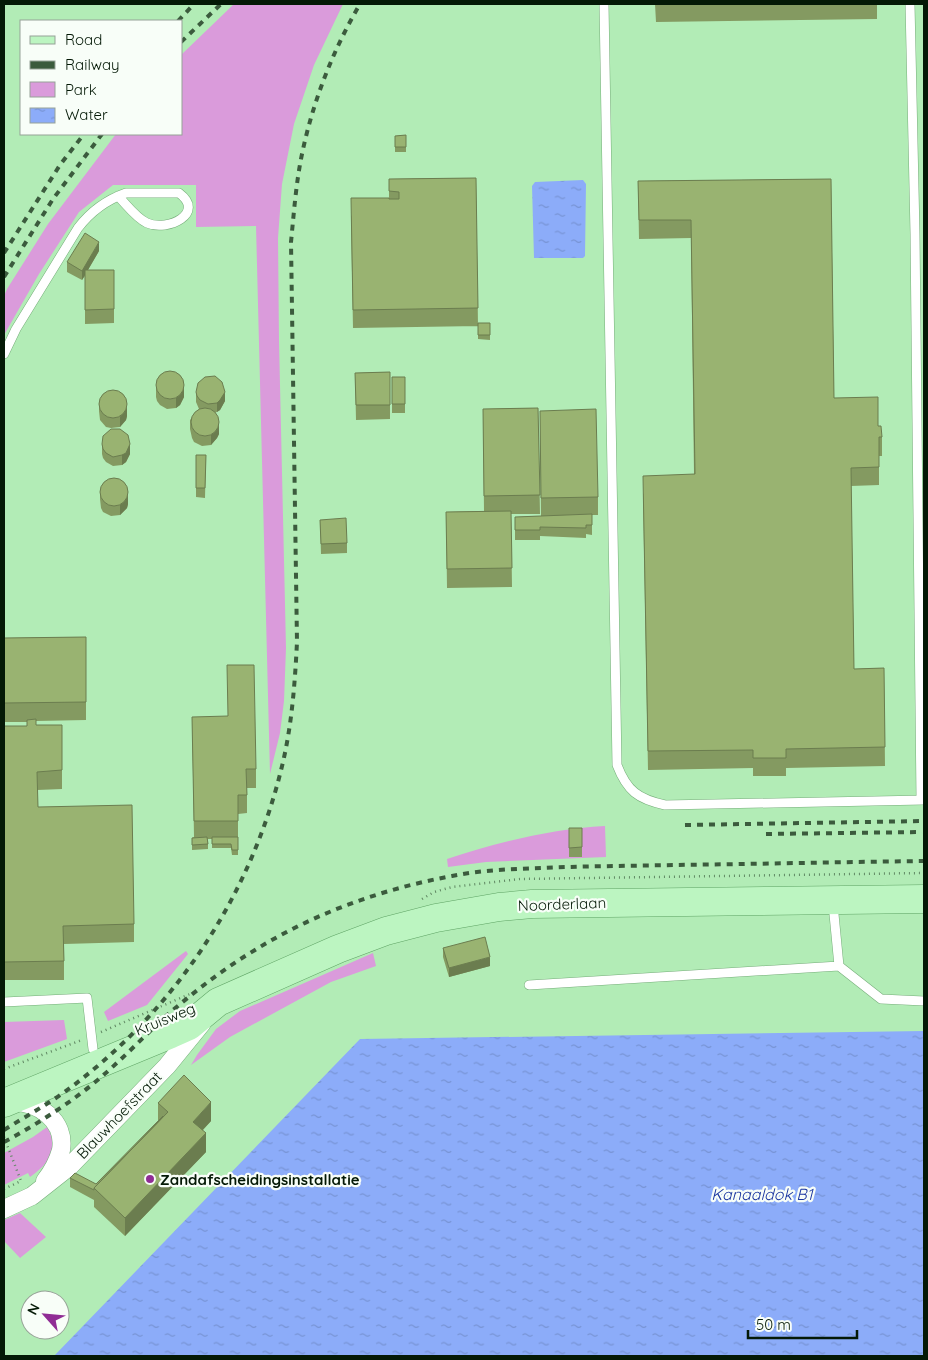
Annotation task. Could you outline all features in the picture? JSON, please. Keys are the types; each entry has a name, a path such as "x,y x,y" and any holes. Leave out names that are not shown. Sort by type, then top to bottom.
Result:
{"main road":[{"name":"Noorderlaan","path":"218,1002 338,949 386,931 436,918 499,907 532,904 924,899"},
{"name":"Kruisweg","path":"4,1083 46,1069 194,1005 218,1002"},
{"name":"Kruisweg","path":"4,1102 183,1029 218,1002"}],"street":[{"name":"Blauwhoefstraat","path":"4,1209 32,1196 70,1166 167,1066 197,1031 218,1002"},
{"path":"4,1102 29,1103 41,1108 56,1123 60,1134 61,1149 56,1164 32,1196"}],"lane":[{"path":"604,4 617,765 623,780 632,792 647,801 665,805 923,800 910,4"},
{"path":"4,354 16,329 78,228 96,208 118,196 126,193 179,193 185,198 188,206 187,213 182,220 176,223 155,225 142,220 118,196"},
{"path":"832,901 839,966"},
{"path":"529,985 839,966 881,999 924,1001"},
{"path":"4,1002 87,998 93,1049"}],"path":[{"path":"4,1137 22,1181 4,1190"}],"green space":[{"path":"234,4 343,4 314,65 294,124 282,184 278,238 286,648 284,701 280,733 270,774 256,226 196,227 196,185 113,185 79,212 39,274 4,335 4,296 7,289 48,224 115,135 182,135 182,54"},
{"path":"605,826 606,857 486,862 448,867 447,859 505,842 545,833"},
{"path":"186,951 188,954 147,1005 108,1021 104,1012"},
{"path":"373,953 376,966 331,982 230,1037 191,1065 216,1029 240,1011"},
{"path":"64,1020 67,1039 4,1062 4,1022"},
{"path":"47,1127 51,1135 52,1149 47,1161 30,1177 28,1173 4,1185 4,1153"},
{"path":"20,1213 46,1237 20,1258 4,1241 4,1220"}],"water":[{"path":"583,180 586,184 585,256 583,258 534,258 532,186 535,182"},
{"name":"Kanaaldok B1","path":"924,1031 924,1356 54,1356 360,1039"}],"building":[{"path":"406,135 406,147 395,147 395,136"},
{"path":"476,178 478,308 353,310 351,198 399,199 399,192 389,191 389,179"},
{"path":"831,179 834,398 878,397 878,426 881,426 882,437 879,437 879,467 851,468 854,669 884,668 885,747 786,749 786,758 753,758 753,750 648,751 643,476 695,474 691,220 639,220 638,181"},
{"path":"85,233 99,242 82,271 67,262"},
{"path":"85,270 114,270 114,309 85,310"},
{"path":"478,323 490,323 490,335 478,335"},
{"path":"170,371 180,375 184,385 180,395 170,399 160,395 156,385 160,375"},
{"path":"390,372 390,405 356,405 355,373"},
{"path":"215,376 222,382 225,392 217,403 208,404 197,396 198,383 205,377"},
{"path":"392,377 405,377 405,404 392,404"},
{"path":"113,390 123,394 127,404 123,414 113,418 103,414 99,404 103,394"},
{"path":"205,408 215,412 219,422 215,432 205,436 195,432 191,422 195,412"},
{"path":"538,408 540,495 484,496 483,409"},
{"path":"596,409 598,497 541,498 540,411"},
{"path":"111,429 120,429 128,435 130,444 126,453 113,457 103,449 103,436"},
{"path":"196,455 206,455 205,488 196,488"},
{"path":"114,478 124,482 128,492 124,502 114,506 104,502 100,492 104,482"},
{"path":"511,511 512,568 447,569 446,512"},
{"path":"592,514 592,525 586,525 586,528 540,527 540,530 515,530 515,517"},
{"path":"346,518 347,543 321,544 320,520"},
{"path":"86,637 86,702 4,703 4,638"},
{"path":"227,665 254,665 256,769 246,769 247,795 238,795 238,821 194,821 192,717 228,716"},
{"path":"36,719 36,725 62,725 62,770 37,772 38,807 132,805 134,924 63,926 64,961 4,962 4,726 27,726 27,720"},
{"path":"569,828 582,828 582,847 569,848"},
{"path":"207,837 208,844 192,845 192,838"},
{"path":"212,837 238,837 238,850 232,850 231,844 212,844"},
{"path":"485,937 490,957 449,968 443,948"},
{"name":"Zandafscheidingsinstallatie","path":"184,1075 211,1102 193,1122 206,1133 125,1218 94,1188 168,1112 158,1103"},
{"path":"163,1116 94,1190 70,1178 75,1173 96,1184"}],"railway":[{"path":"179,20 194,4"},
{"path":"182,41 221,4"},
{"path":"4,1130 66,1091 112,1053 147,1019 178,982 207,942 231,900 252,856 270,810 289,732 297,642 291,242 295,198 302,154 318,95 341,39 360,4"},
{"path":"4,253 60,165 83,135"},
{"path":"4,277 53,199 101,135"},
{"path":"685,825 924,821"},
{"path":"766,834 922,832"},
{"path":"4,1142 45,1118 84,1091 116,1064 166,1016 232,965 301,925 375,895 426,881 474,872 508,869 924,861"}],"place":[{"name":"Zandafscheidingsinstallatie","path":"150,1179"}]}
